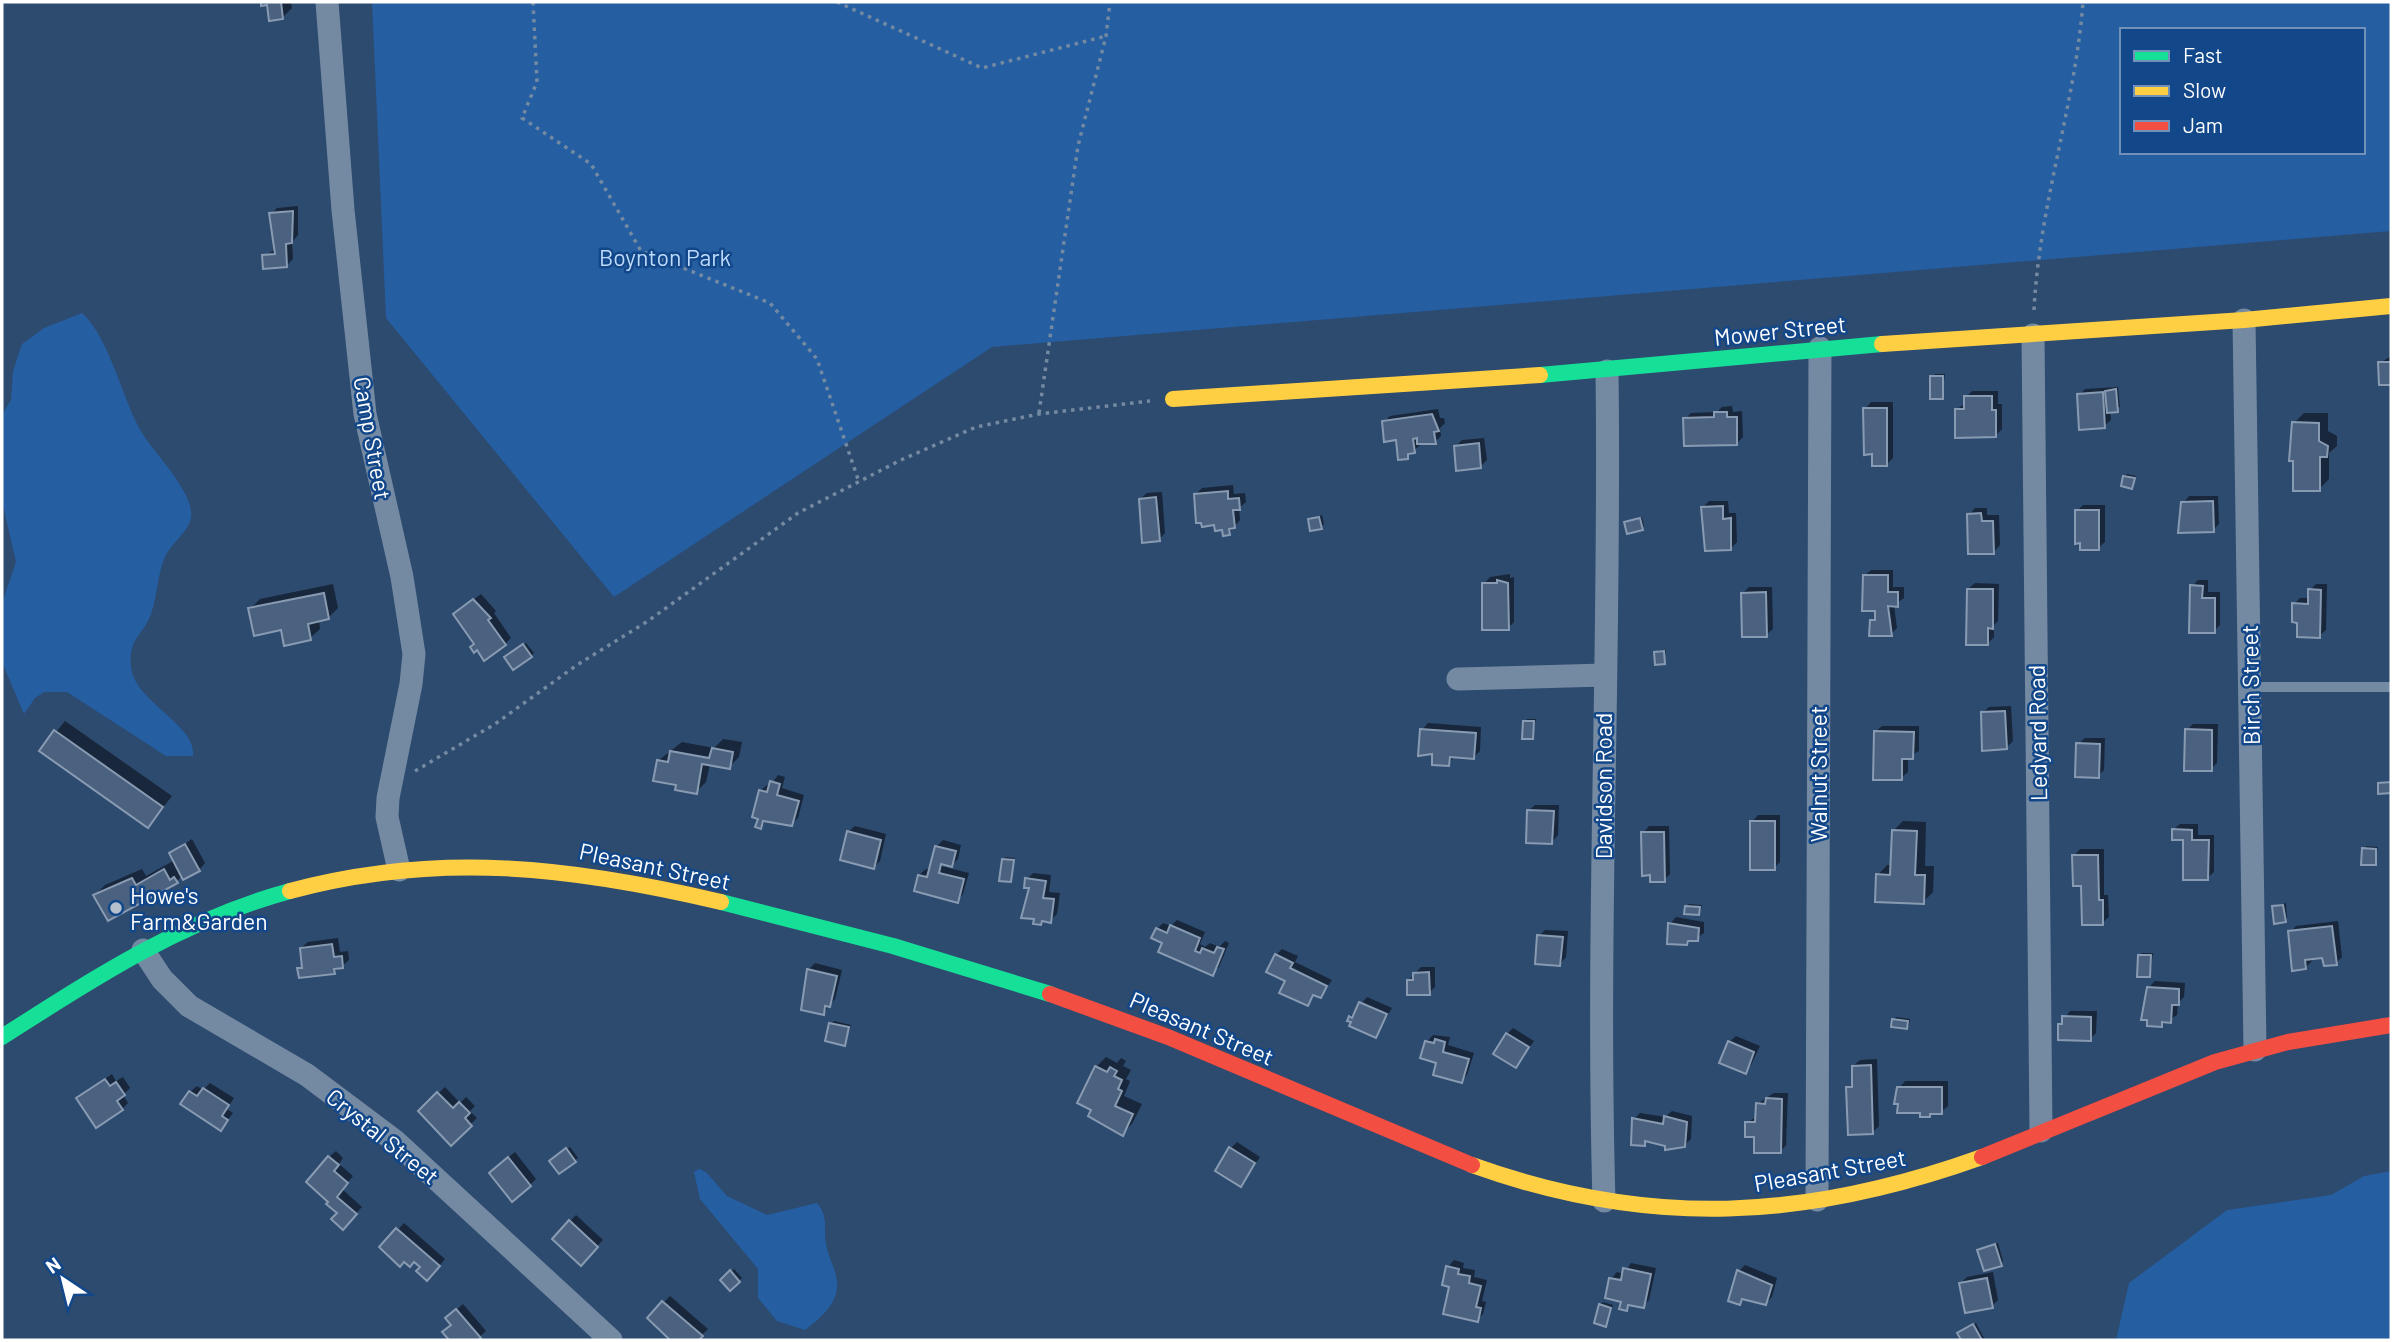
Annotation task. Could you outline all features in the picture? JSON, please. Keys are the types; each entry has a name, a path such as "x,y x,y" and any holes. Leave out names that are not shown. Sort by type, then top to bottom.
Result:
{"main road":[{"name":"Mower Street","path":"1172,399 1607,371 1820,348 2244,320 2391,306"},
{"name":"Pleasant Street","path":"2,1037 143,950 207,918 244,905 359,876 400,870 465,865 564,870 715,900 844,933 1050,992 1226,1061 1404,1141 1547,1191 1664,1209 1732,1210 1817,1200 1898,1184 1952,1168 2112,1100 2255,1050 2391,1025"}],"street":[{"name":"Camp Street","path":"327,2 342,196 365,414 402,577 414,654 411,684 390,784 387,817 400,870"},
{"name":"Birch Street","path":"2244,320 2255,1050"},
{"name":"Ledyard Road","path":"2033,335 2041,1131"},
{"name":"Walnut Street","path":"1817,1200 1820,348"},
{"name":"Davidson Road","path":"1604,1201 1604,675 1609,523 1607,371"},
{"path":"1458,679 1604,675"},
{"name":"Crystal Street","path":"143,950 168,986 189,1006 307,1076 395,1141 611,1340"}],"lane":[{"path":"2250,687 2391,688"}],"path":[{"path":"533,2 537,82 522,117 591,164 641,251 769,303 817,359 859,482"},
{"path":"837,2 982,68 1106,36"},
{"path":"1039,414 1078,146 1106,36 1110,2"},
{"path":"2033,335 2036,261 2079,54 2083,2"},
{"path":"390,784 495,724 577,665 648,621 797,513 859,482 976,427 1039,414 1172,399"}],"green space":[{"name":"Boynton Park","path":"372,2 2391,2 2391,231 992,347 614,597 386,318"},
{"path":"82,313 92,324 109,355 136,423 174,476 191,508 187,528 164,560 151,614 134,643 131,667 143,692 186,734 192,744 193,756 166,756 67,692 44,692 35,698 24,714 2,662 2,603 16,562 2,501 2,415 11,400 13,371 22,344 44,328"},
{"path":"699,1169 706,1172 727,1196 767,1215 817,1203 821,1208 837,1290 832,1304 805,1330 777,1321 758,1298 758,1269 700,1199 694,1172"},
{"path":"2391,1171 2391,1340 2116,1340 2129,1283 2227,1210 2331,1195 2364,1176"}],"building":[{"path":"261,2 281,2 283,19 269,21 267,5 261,6"},
{"path":"293,211 292,243 286,244 287,267 263,269 262,255 275,254 269,213"},
{"path":"2378,362 2391,362 2391,385 2379,385"},
{"path":"1930,376 1943,376 1943,399 1930,399"},
{"path":"2116,389 2118,412 2107,413 2105,391"},
{"path":"2103,392 2105,428 2079,430 2077,394"},
{"path":"1964,396 1992,396 1992,410 1996,410 1996,437 1955,438 1955,409 1964,409"},
{"path":"1863,408 1887,408 1887,466 1872,466 1872,454 1864,455"},
{"path":"1714,412 1727,412 1727,417 1737,417 1737,445 1684,446 1683,418 1714,417"},
{"path":"1432,414 1439,431 1434,432 1436,444 1417,444 1417,438 1413,439 1415,453 1408,454 1408,459 1398,460 1396,440 1384,442 1382,421"},
{"path":"2292,422 2319,423 2319,441 2328,446 2327,457 2320,457 2320,491 2293,491 2293,461 2289,461"},
{"path":"1479,443 1481,468 1456,471 1454,446"},
{"path":"2123,476 2135,478 2132,489 2121,486"},
{"path":"1228,491 1228,499 1239,498 1240,510 1233,510 1235,528 1229,529 1230,535 1223,536 1222,530 1215,531 1214,525 1202,527 1201,523 1196,523 1194,494"},
{"path":"1156,497 1160,541 1142,543 1139,499"},
{"path":"2213,501 2214,532 2178,533 2181,502"},
{"path":"1723,506 1723,519 1731,518 1731,550 1705,551 1701,507"},
{"path":"2075,510 2099,510 2099,550 2080,550 2080,543 2075,544"},
{"path":"1981,513 1982,521 1993,521 1994,554 1968,554 1967,514"},
{"path":"1319,517 1322,529 1310,531 1308,519"},
{"path":"1640,518 1643,530 1627,534 1624,522"},
{"path":"1863,575 1888,575 1888,592 1898,592 1898,607 1888,606 1892,636 1869,636 1870,620 1875,620 1875,611 1862,611"},
{"path":"1497,580 1508,583 1509,630 1482,630 1482,583 1497,583"},
{"path":"2190,585 2203,586 2202,598 2215,598 2215,633 2189,633"},
{"path":"1967,589 1993,589 1993,629 1988,628 1988,645 1966,645"},
{"path":"2308,589 2321,590 2320,638 2297,637 2297,623 2292,622 2292,603 2308,604"},
{"path":"1766,592 1767,637 1742,637 1741,593"},
{"path":"324,593 329,619 308,624 311,640 284,646 281,630 254,636 248,608"},
{"path":"473,599 491,618 488,620 506,645 484,661 477,650 474,653 470,647 474,644 453,614"},
{"path":"523,644 532,657 513,670 504,657"},
{"path":"1664,651 1665,664 1655,665 1654,652"},
{"path":"2005,711 2007,749 1982,751 1981,712"},
{"path":"1523,721 1534,721 1533,739 1522,739"},
{"path":"1420,729 1476,733 1474,759 1450,757 1449,766 1432,765 1432,754 1418,756"},
{"path":"2185,729 2212,730 2212,771 2184,771"},
{"path":"54,730 163,807 148,828 39,751"},
{"path":"1874,731 1914,732 1913,759 1902,759 1902,780 1873,780"},
{"path":"2076,743 2100,744 2099,778 2075,777"},
{"path":"712,748 733,752 730,769 702,764 697,794 675,790 676,785 653,781 657,760 668,762 670,751 709,758"},
{"path":"770,781 780,784 777,795 799,801 792,826 763,821 761,829 755,827 758,819 752,817 759,790 767,792"},
{"path":"2391,782 2391,793 2378,794 2378,783"},
{"path":"1527,810 1554,811 1552,844 1526,843"},
{"path":"1750,821 1775,821 1775,870 1750,870"},
{"path":"2172,829 2192,830 2192,840 2209,840 2208,880 2183,880 2183,840 2172,840"},
{"path":"1892,830 1917,831 1915,875 1925,875 1924,904 1875,902 1876,874 1890,875"},
{"path":"847,831 881,840 874,869 840,860"},
{"path":"1641,832 1664,832 1665,882 1650,882 1650,875 1642,876"},
{"path":"185,844 200,871 183,880 169,853"},
{"path":"935,846 956,851 952,867 941,864 939,873 964,879 958,903 914,891 918,875 927,877"},
{"path":"2362,848 2376,849 2376,865 2361,865"},
{"path":"2072,855 2098,855 2099,900 2103,900 2103,925 2082,925 2081,886 2073,886"},
{"path":"1002,859 1014,860 1011,882 999,881"},
{"name":"Howe's Farm&Garden","path":"164,869 170,880 174,877 178,883 108,921 93,895 132,878 136,885"},
{"path":"1025,878 1046,881 1043,898 1054,899 1051,923 1042,921 1041,925 1033,924 1034,919 1021,918 1029,888 1024,888"},
{"path":"2283,905 2286,922 2274,924 2272,906"},
{"path":"1685,906 1700,907 1699,915 1684,914"},
{"path":"1668,923 1699,928 1698,941 1688,941 1687,945 1667,944"},
{"path":"1170,925 1200,938 1195,951 1200,953 1202,948 1214,953 1217,947 1224,949 1213,976 1158,952 1162,943 1151,938 1156,928 1167,933"},
{"path":"2332,926 2337,965 2324,966 2322,958 2305,960 2306,969 2292,971 2288,931"},
{"path":"1537,935 1563,937 1560,966 1535,964"},
{"path":"332,944 334,957 342,956 343,968 334,969 335,974 299,978 297,968 302,968 300,948"},
{"path":"1275,954 1293,963 1290,968 1327,986 1321,998 1313,995 1308,1006 1279,993 1285,981 1266,972"},
{"path":"2138,955 2151,955 2150,977 2137,977"},
{"path":"807,969 837,976 830,1007 825,1006 824,1015 801,1010"},
{"path":"1429,972 1430,995 1407,995 1407,980 1413,980 1413,973"},
{"path":"2147,987 2179,989 2179,1005 2172,1005 2171,1023 2162,1022 2162,1027 2147,1026 2147,1020 2141,1020"},
{"path":"1359,1002 1387,1014 1376,1038 1349,1026 1349,1016 1352,1018"},
{"path":"2062,1016 2091,1017 2091,1041 2058,1040 2058,1024 2062,1024"},
{"path":"1892,1019 1908,1021 1907,1029 1891,1027"},
{"path":"829,1023 849,1027 845,1046 825,1041"},
{"path":"1506,1033 1529,1047 1516,1068 1493,1054"},
{"path":"1435,1039 1445,1042 1443,1052 1469,1059 1462,1083 1433,1075 1436,1063 1420,1058 1425,1041 1434,1043"},
{"path":"1728,1041 1754,1052 1746,1074 1719,1063"},
{"path":"1871,1065 1873,1134 1848,1135 1846,1087 1852,1087 1852,1066"},
{"path":"1095,1066 1107,1072 1110,1067 1117,1071 1114,1076 1122,1080 1118,1089 1122,1091 1115,1106 1133,1114 1123,1136 1088,1116 1091,1110 1077,1103"},
{"path":"105,1079 110,1086 116,1082 125,1095 117,1101 123,1110 96,1128 76,1098"},
{"path":"1897,1087 1942,1087 1942,1114 1920,1117 1920,1113 1897,1113 1898,1104 1894,1104"},
{"path":"203,1088 229,1105 222,1116 228,1120 221,1131 180,1104 189,1091 197,1096"},
{"path":"437,1092 453,1108 459,1102 470,1113 465,1118 472,1126 451,1146 418,1111"},
{"path":"1766,1098 1782,1099 1781,1153 1754,1153 1754,1137 1745,1137 1745,1122 1755,1122 1756,1103 1765,1104"},
{"path":"1664,1116 1687,1122 1685,1147 1665,1150 1665,1146 1645,1141 1645,1146 1631,1145 1632,1118 1663,1124"},
{"path":"1229,1147 1255,1163 1241,1187 1215,1171"},
{"path":"566,1148 576,1162 559,1174 549,1161"},
{"path":"328,1156 339,1165 334,1171 348,1183 337,1197 357,1214 343,1230 331,1219 337,1213 306,1182"},
{"path":"508,1157 531,1186 512,1202 489,1173"},
{"path":"569,1220 598,1247 581,1266 552,1239"},
{"path":"396,1228 440,1266 427,1281 416,1271 420,1267 414,1262 410,1267 404,1262 400,1267 379,1247"},
{"path":"1995,1244 2002,1266 1984,1271 1977,1250"},
{"path":"1446,1266 1459,1269 1458,1274 1470,1276 1469,1283 1481,1286 1476,1307 1481,1308 1478,1322 1443,1314 1449,1287 1442,1285"},
{"path":"1623,1268 1651,1274 1644,1308 1628,1305 1627,1311 1619,1309 1621,1302 1605,1298 1609,1278 1621,1280"},
{"path":"730,1270 740,1282 730,1291 720,1280"},
{"path":"1737,1270 1772,1285 1766,1305 1742,1299 1740,1305 1728,1301"},
{"path":"1987,1278 1993,1308 1965,1313 1959,1283"},
{"path":"662,1301 703,1336 699,1340 670,1340 647,1318"},
{"path":"1599,1304 1611,1308 1606,1327 1594,1323"},
{"path":"456,1309 481,1338 449,1340 442,1332 451,1325 445,1318"},
{"path":"1973,1324 1982,1340 1961,1340 1957,1333"}],"traffic: fast":[{"path":"1540,375 1882,344"},
{"path":"2,1037 71,993 176,934 251,903 290,891"},
{"path":"721,902 893,946 1050,994"}],"traffic: slow":[{"path":"1882,344 2244,320 2391,306"},
{"path":"1173,399 1540,375"},
{"path":"290,891 399,871 506,868 612,880 721,902"},
{"path":"1472,1165 1538,1186 1602,1200 1665,1207 1728,1209 1790,1204 1853,1194 1917,1178 1982,1157"}],"traffic: jam":[{"path":"1050,994 1168,1037 1472,1165"},
{"path":"1982,1157 2215,1062 2288,1042 2391,1025"}],"place":[{"name":"Howe's Farm&Garden","path":"116,908"}]}
